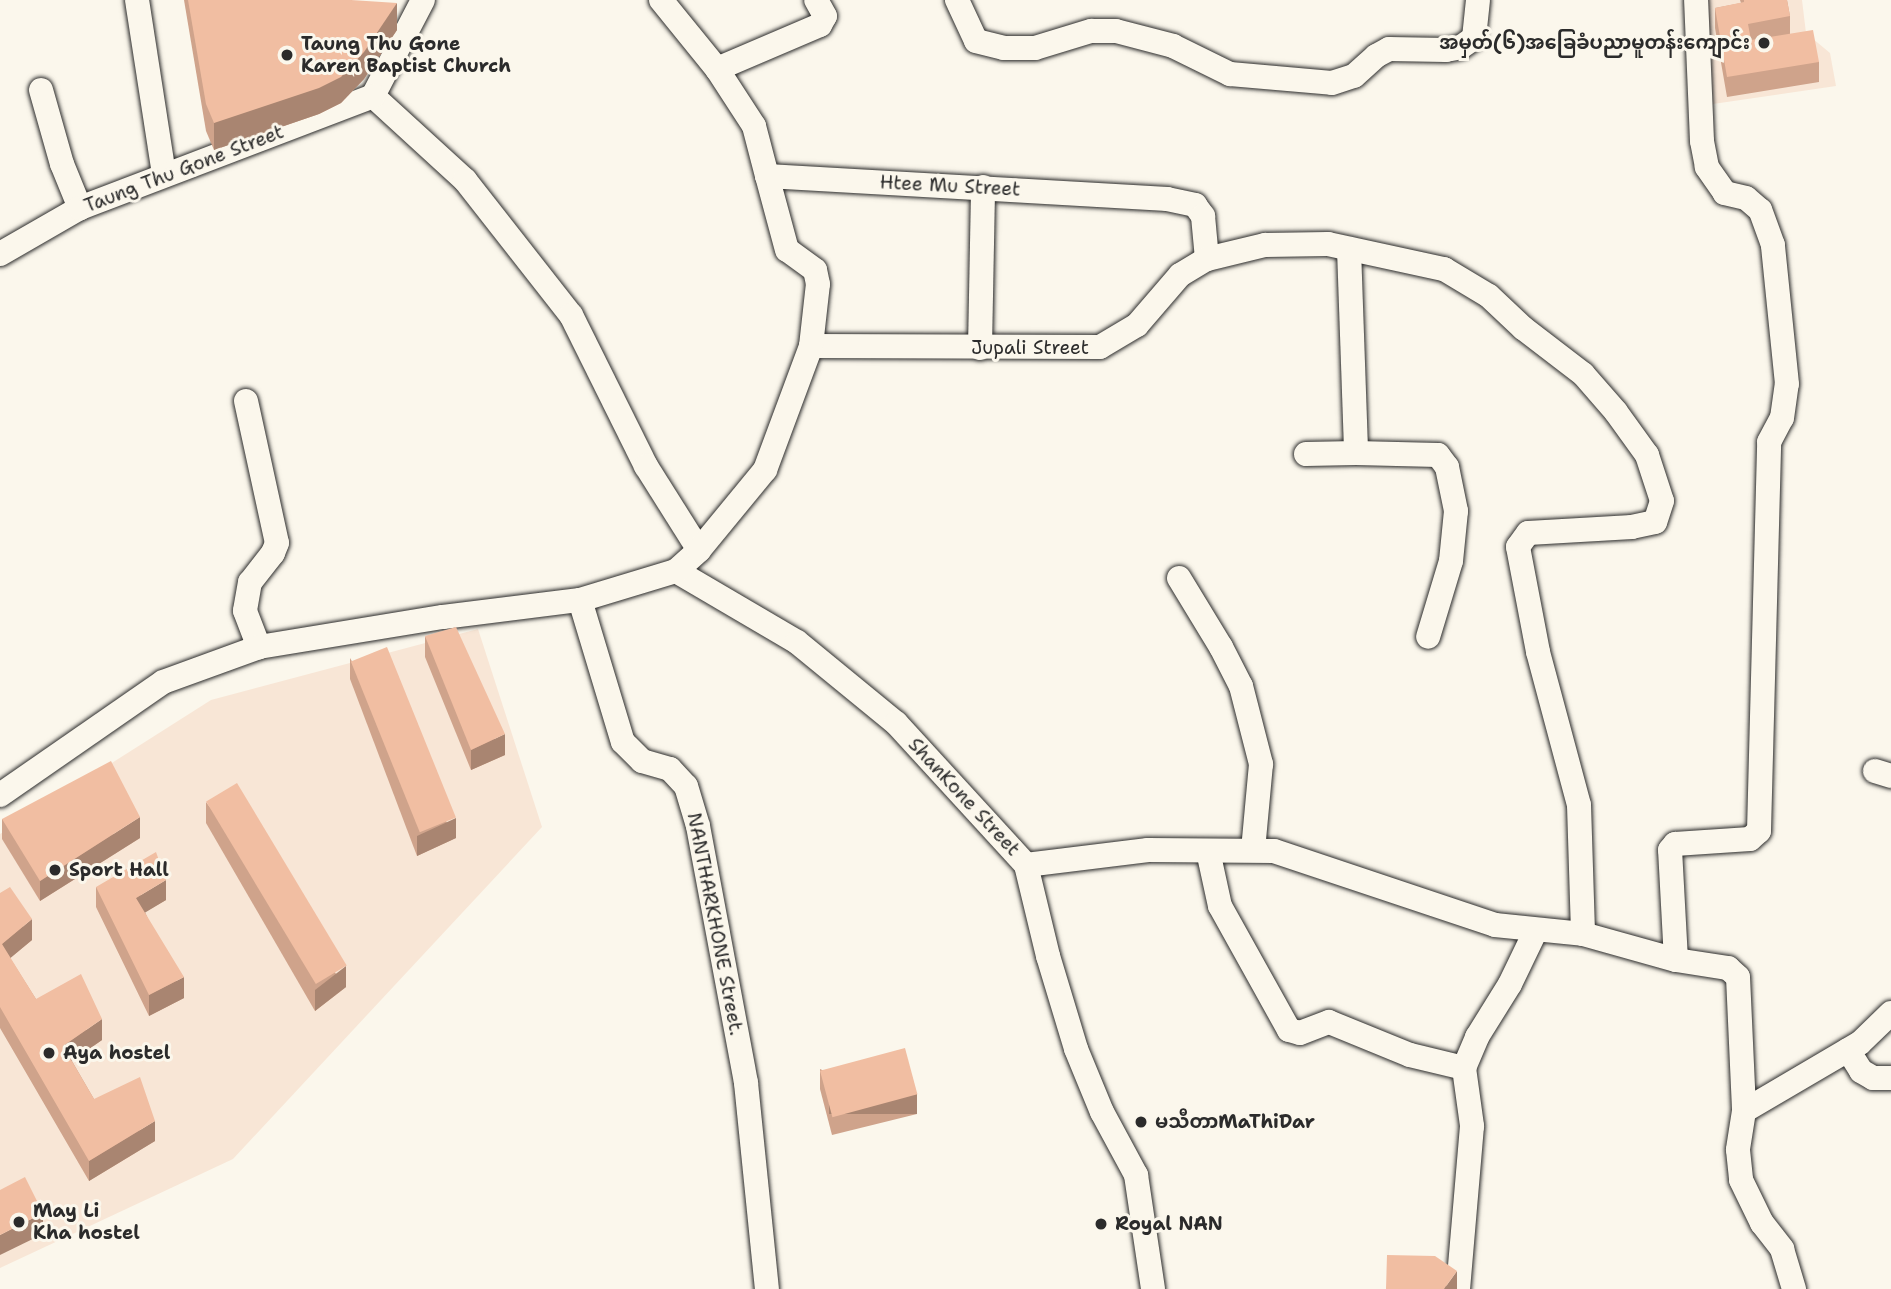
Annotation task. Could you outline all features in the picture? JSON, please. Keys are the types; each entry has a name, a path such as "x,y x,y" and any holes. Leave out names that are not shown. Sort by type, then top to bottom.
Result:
{"street":[{"path":"137,0 164,175"},
{"path":"423,0 373,96 465,180 571,315 646,466 699,550"},
{"path":"0,795 163,682 259,647 443,617 580,600 676,571 699,550 765,470 811,346 818,284 815,270 787,250 754,126 717,69 661,0"},
{"path":"717,69 820,25 825,16 816,0"},
{"path":"957,0 976,41 1004,48 1035,48 1091,31 1116,31 1174,46 1230,74 1332,83 1354,76 1376,56 1389,49 1446,50 1461,47 1474,38 1478,0"},
{"path":"1676,960 1670,850 1675,844 1750,839 1759,831 1769,442 1782,418 1787,384 1773,245 1760,210 1746,198 1725,193 1707,167 1702,141 1696,0"},
{"path":"41,90 62,164 80,208"},
{"name":"Taung Thu Gone Street","path":"0,254 80,208 373,96"},
{"name":"Htee Mu Street","path":"767,176 1167,199 1195,205 1203,216 1207,259"},
{"path":"981,348 982,187"},
{"name":"Jupali Street","path":"811,346 1100,347 1137,325 1180,275 1207,259 1265,245 1328,244 1444,270 1489,296 1523,328 1561,354 1616,412 1647,455 1662,501 1655,522 1632,527 1528,533 1518,547 1538,652 1579,805 1583,934"},
{"path":"1349,249 1356,453"},
{"path":"246,401 277,544 274,553 250,582 248,592 245,611 259,647"},
{"path":"1306,454 1438,455 1447,467 1456,511 1451,561 1428,637"},
{"name":"ShanKone Street","path":"676,571 797,642 896,723 1026,865 1048,956 1076,1049 1102,1112 1136,1175 1153,1289"},
{"path":"1179,578 1236,676 1251,724 1261,764 1253,850"},
{"name":"NANTHARKHONE Street.","path":"580,600 623,742 642,761 670,769 686,786 698,826 746,1083 767,1289"},
{"path":"1026,865 1148,850 1274,851 1495,925 1583,934 1676,960 1728,968 1738,977 1744,1111 1738,1150 1741,1180 1762,1223 1782,1249 1794,1289"},
{"path":"1208,851 1220,906 1289,1030 1300,1033 1329,1022 1410,1055 1464,1068"},
{"path":"1458,1289 1472,1126 1464,1068 1477,1037 1510,984 1536,930"},
{"path":"1744,1111 1860,1043 1891,1013"},
{"path":"1848,1050 1861,1071 1873,1078 1891,1078"}],"shaded area":[{"name":"အမှတ်(၆)အခြေခံပညာမူတန်းကျောင်း","path":"1708,0 1802,0 1806,33 1830,53 1836,86 1713,104"},
{"path":"478,629 542,827 233,1159 0,1268 0,834 211,700"}],"building":[{"name":"Taung Thu Gone Karen Baptist Church","path":"188,0 351,0 397,3 364,52 341,77 319,88 214,123 206,104"},
{"path":"1744,0 1787,0 1790,16 1748,24 1751,40 1813,30 1819,62 1727,77 1715,8"},
{"path":"456,627 505,734 471,750 425,636"},
{"path":"387,647 456,818 420,832 351,662"},
{"name":"Sport Hall","path":"111,761 140,817 40,881 2,819"},
{"path":"237,783 347,966 316,984 206,802"},
{"path":"156,852 166,880 136,898 184,977 149,995 96,887"},
{"name":"Aya hostel","path":"10,887 32,919 2,944 36,999 81,974 102,1019 63,1046 94,1099 140,1077 155,1121 89,1161 0,1007 0,893"},
{"path":"905,1048 917,1094 832,1117 820,1071"},
{"path":"25,1177 43,1213 0,1235 0,1190"},
{"path":"1387,1255 1435,1256 1457,1271 1444,1289 1386,1289"}],"place":[{"name":"အမှတ်(၆)အခြေခံပညာမူတန်းကျောင်း","path":"1764,43"},
{"name":"Taung Thu Gone Karen Baptist Church","path":"287,55"},
{"name":"Sport Hall","path":"55,870"},
{"name":"Aya hostel","path":"49,1053"},
{"name":"မသီတာMaThiDar","path":"1141,1122"},
{"name":"May Li Kha hostel","path":"19,1222"},
{"name":"Royal NAN","path":"1101,1224"}]}
